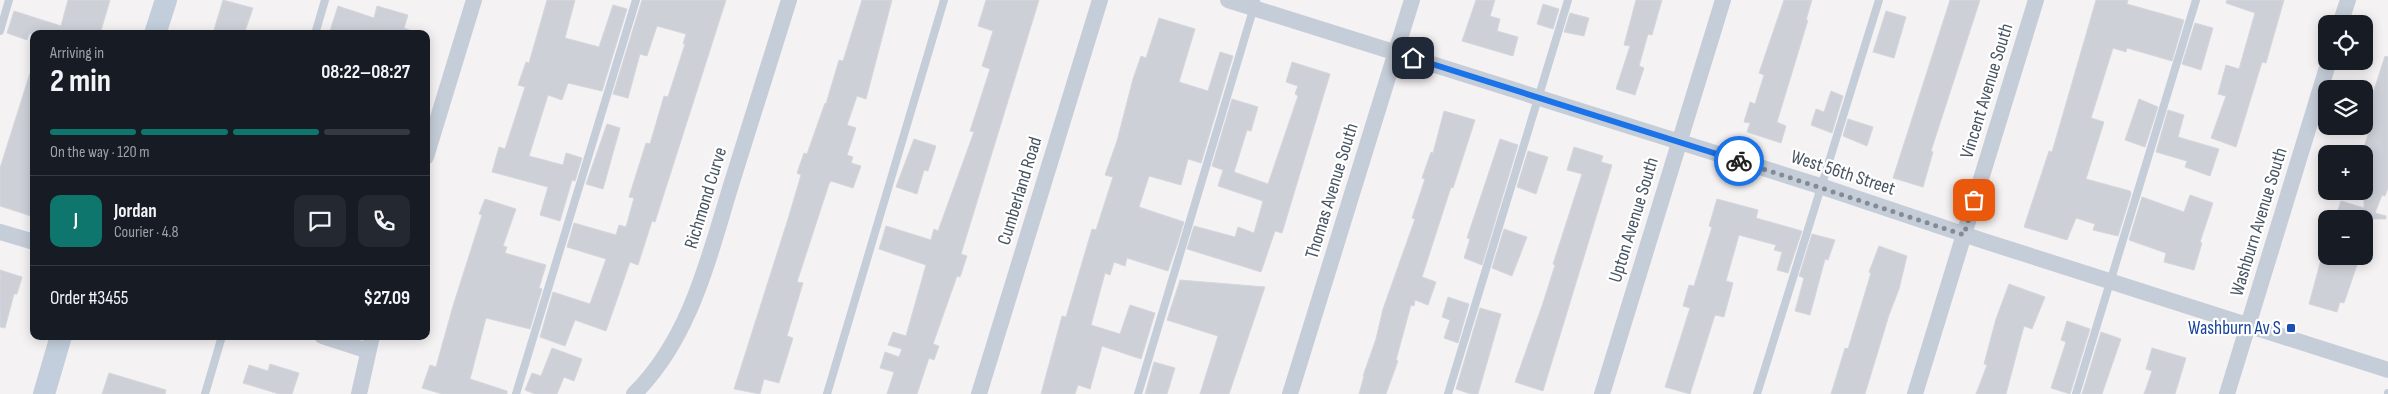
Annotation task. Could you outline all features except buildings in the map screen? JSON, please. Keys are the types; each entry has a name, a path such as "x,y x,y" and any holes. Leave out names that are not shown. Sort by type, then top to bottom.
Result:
{"main road":[{"path":"156,30 166,0"},
{"path":"44,394 60,340"}],"street":[{"path":"430,144 474,0"},
{"name":"Richmond Curve","path":"634,394 643,385 673,343 697,295 788,0"},
{"name":"Cumberland Road","path":"979,394 1100,0"},
{"name":"West 56th Street","path":"1228,0 1255,4 1396,53 1823,187 1964,235 2388,370"},
{"name":"Thomas Avenue South","path":"1290,394 1412,0"},
{"name":"Upton Avenue South","path":"1602,394 1723,0"},
{"name":"Vincent Avenue South","path":"1915,394 2036,0"},
{"path":"2343,15 2348,0"},
{"name":"Washburn Avenue South","path":"2227,394 2326,70"},
{"path":"0,232 30,241"},
{"path":"346,340 370,344 358,394"}],"lane":[{"path":"0,31 9,0"},
{"path":"316,30 325,0"},
{"path":"516,394 636,0"},
{"path":"827,394 944,0"},
{"path":"1448,394 1568,0"},
{"path":"1757,394 1823,187 1879,0"},
{"path":"2076,394 2109,280 2196,0"},
{"path":"1138,394 1255,4"},
{"path":"205,394 221,340"}],"way so far":[{"path":"1739,161 1823,187 1964,235 1974,200"}],"place":[{"name":"Washburn Av S","path":"2291,328"}],"route":[{"path":"1413,58 1739,161"}]}
